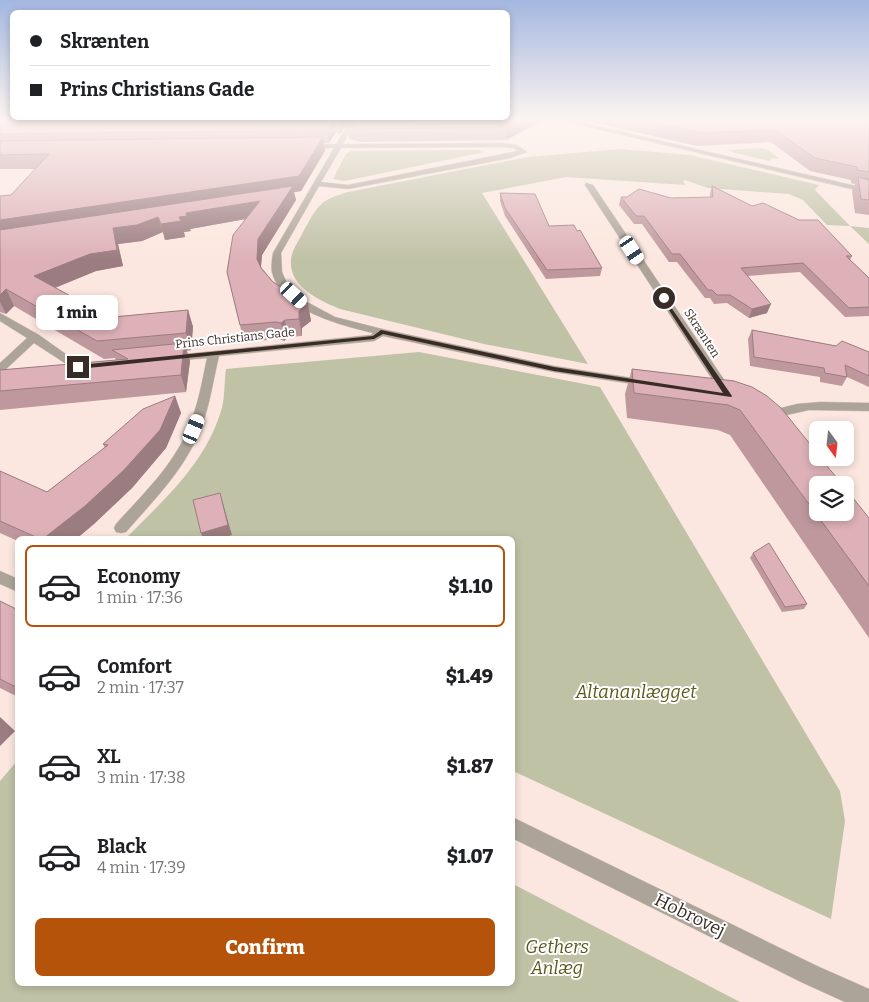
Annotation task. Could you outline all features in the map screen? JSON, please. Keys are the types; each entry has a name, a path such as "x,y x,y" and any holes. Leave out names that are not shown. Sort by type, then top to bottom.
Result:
{"street":[{"path":"328,166 277,253 277,272 280,279 284,286 303,304 331,319 381,332 554,369 660,385"},
{"path":"317,184 348,188 461,166"},
{"path":"759,166 869,191"},
{"name":"Skrænten","path":"589,185 728,396"},
{"path":"297,195 311,194"},
{"path":"0,316 83,366"},
{"name":"Prins Christians Gade","path":"156,359 374,338 381,332"},
{"path":"3,372 35,337"},
{"path":"121,528 169,474 188,442 200,415 214,353"},
{"path":"58,369 83,366"},
{"path":"785,426 770,412 813,405 869,407"},
{"path":"0,577 15,584"},
{"name":"Hobrovej","path":"515,828 809,974 869,1001"}],"green space":[{"path":"340,166 418,166 344,181 333,179"},
{"path":"483,166 736,166 819,185 815,190 850,226 827,225 803,200 789,194 708,188 685,180 683,181 685,185 566,177 482,193 588,364 484,344 340,309 312,295 303,288 292,272 293,251 317,209 325,201 348,192"},
{"path":"850,226 869,228 869,244"},
{"name":"Altananlægget","path":"419,352 600,387 840,791 845,821 831,919 515,772 515,536 128,536 168,496 194,465 205,448 214,430 222,406 226,369"},
{"name":"Gethers Anlæg","path":"15,763 15,986 515,986 515,885 740,1002 0,1002 0,781"}],"building":[{"path":"38,166 305,166 299,176 0,220 0,196 11,195"},
{"path":"851,166 869,166 869,172 857,170 857,167"},
{"path":"858,177 869,180 869,200 861,199"},
{"path":"293,186 258,239 257,259 261,268 273,282 308,304 299,311 299,319 285,320 281,323 240,325 227,272 233,235 260,201 186,213 187,216 179,217 181,221 161,224 158,217 137,225 113,228 117,250 90,254 34,276 96,310 113,317 188,310 186,333 97,341 6,289 0,295 0,230"},
{"path":"712,186 752,206 763,203 799,220 818,220 852,256 846,256 869,278 869,307 849,308 803,263 741,268 771,304 752,309 730,295 717,295 712,290 708,290 680,254 672,254 644,216 636,216 621,197 627,197 639,189 671,198 713,197"},
{"path":"500,193 535,194 549,226 574,225 577,231 580,230 602,268 547,270 505,208"},
{"path":"752,330 836,346 842,341 869,352 869,376 845,365 847,377 825,373 824,368 754,357"},
{"path":"184,343 181,375 0,391 0,370 128,359 112,350"},
{"path":"632,369 734,381 752,387 767,396 781,408 809,443 809,466 827,466 835,476 809,476 809,504 740,410 728,405 634,393"},
{"path":"175,396 160,430 124,470 85,506 47,536 34,536 0,521 0,471 47,492 108,445 103,444 143,409"},
{"path":"220,493 228,525 201,533 193,500"},
{"path":"854,499 869,518 869,586 821,521 854,521"},
{"path":"769,543 807,604 785,607 753,553"},
{"path":"0,601 15,608 15,686 0,679"}],"route":[{"path":"78,367 374,338 381,332 554,369 728,396 664,298"}]}
